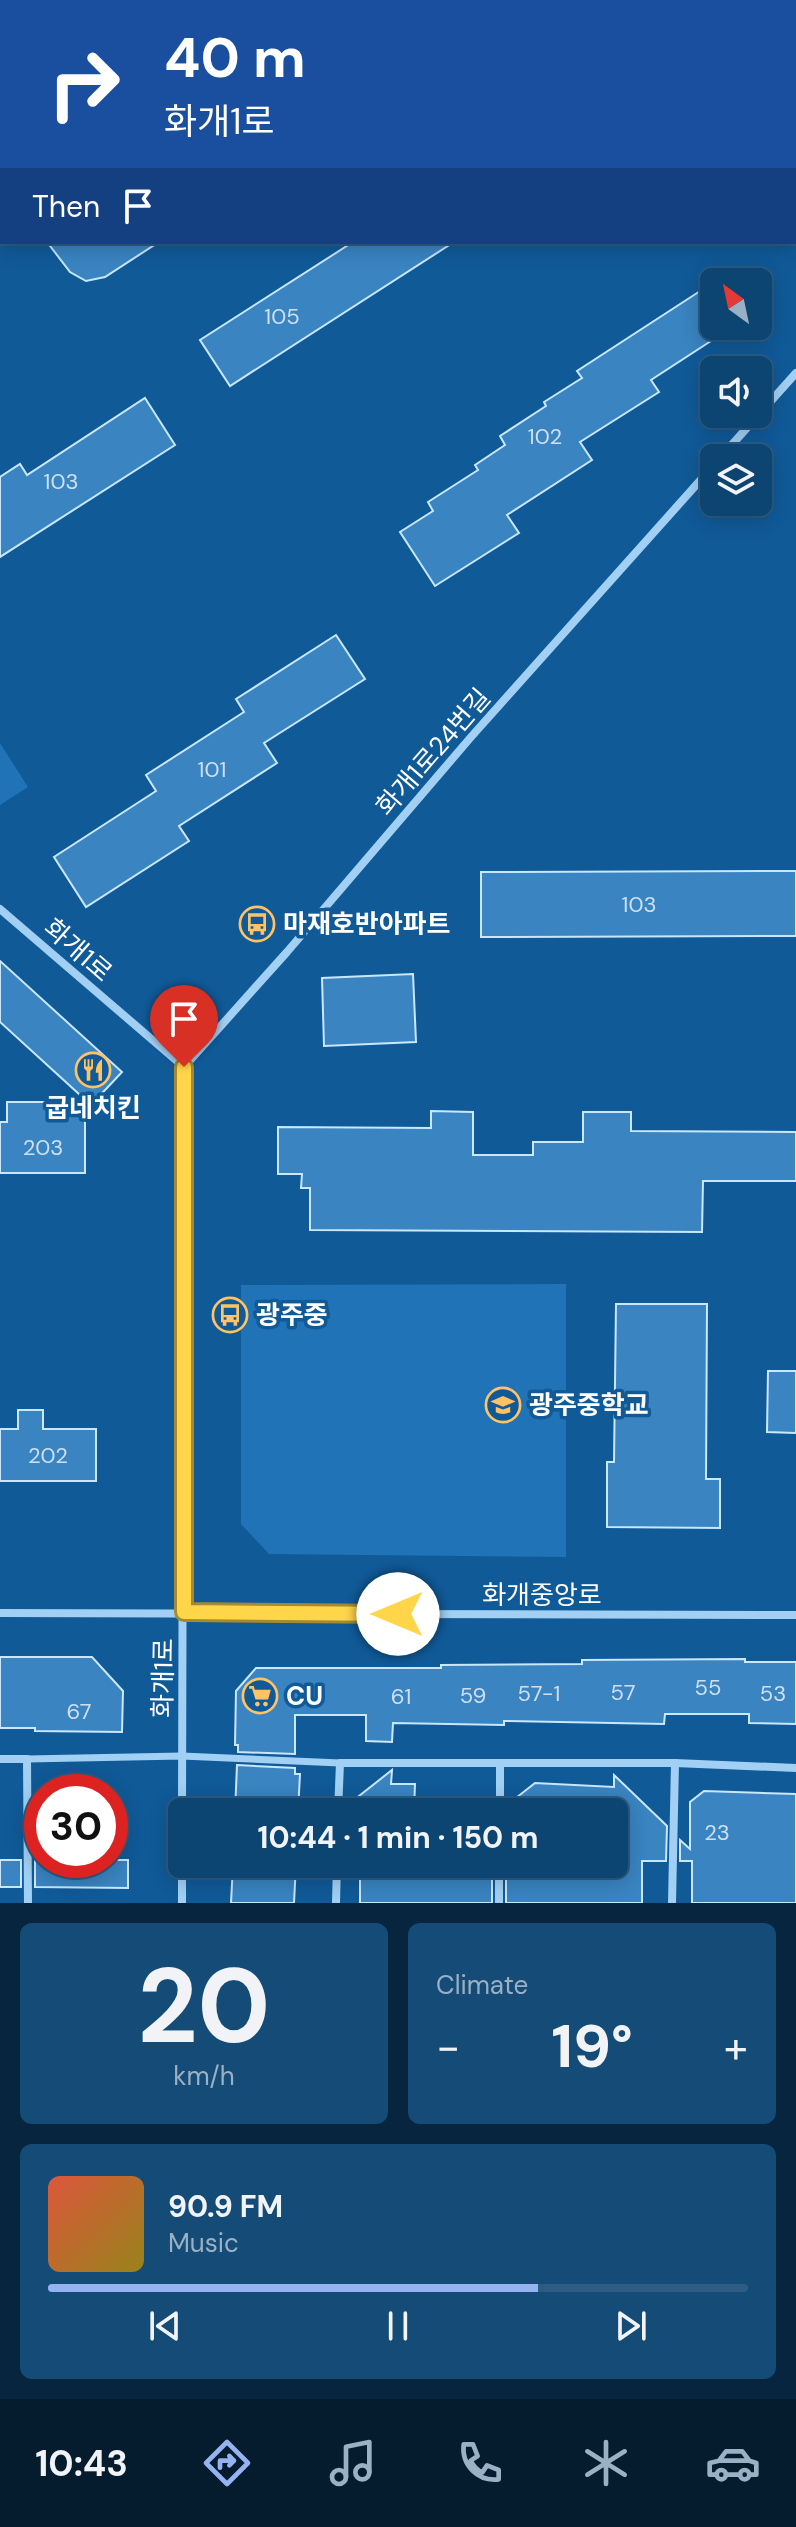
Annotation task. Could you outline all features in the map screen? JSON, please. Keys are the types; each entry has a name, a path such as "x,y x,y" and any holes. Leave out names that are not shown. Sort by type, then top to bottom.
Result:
{"street":[{"path":"733,444 796,373"},
{"name":"화개1로24번길","path":"184,1067 471,737 700,481"},
{"name":"화개1로","path":"0,909 184,1067 182,1798"},
{"name":"화개중앙로","path":"0,1613 796,1615"},
{"path":"0,1759 182,1756 340,1763 675,1763 796,1768"},
{"path":"27,1759 28,1903"},
{"path":"339,1798 340,1763"},
{"path":"672,1903 675,1763"},
{"path":"500,1764 500,1798"},
{"path":"182,1878 182,1903"},
{"path":"336,1903 337,1878"},
{"path":"499,1878 499,1903"}],"shaded area":[{"path":"0,743 28,787 0,805"},
{"path":"566,1284 566,1557 269,1554 241,1524 241,1285"}],"building":[{"path":"49,244 156,244 105,277 86,281 70,272"},
{"path":"350,244 451,244 230,386 200,340"},
{"path":"700,291 700,340 712,340 651,380 659,392 580,442 592,460 507,515 519,533 435,586 400,532 433,511 428,502 478,470 475,465 505,445 500,436 582,378 577,371"},
{"path":"145,398 175,445 0,557 0,477 20,464 27,475"},
{"path":"336,635 365,679 264,743 277,763 179,826 189,841 86,907 54,857 156,791 146,775 244,712 236,699"},
{"path":"796,871 796,936 481,937 481,872"},
{"path":"0,961 122,1072 91,1105 0,1022"},
{"path":"413,974 416,1042 324,1046 322,978"},
{"path":"7,1102 85,1102 85,1173 0,1173 0,1122 7,1122"},
{"path":"431,1111 473,1112 473,1155 533,1155 533,1142 583,1142 583,1112 631,1112 631,1131 796,1132 796,1181 703,1181 702,1232 310,1230 310,1188 301,1188 302,1174 278,1174 278,1127 431,1128"},
{"path":"616,1304 707,1304 706,1479 720,1479 720,1528 607,1527 607,1462 614,1462"},
{"path":"768,1371 796,1371 796,1433 767,1432"},
{"path":"18,1410 43,1410 43,1429 96,1429 96,1481 0,1481 0,1429 18,1429"},
{"path":"0,1657 92,1657 123,1691 122,1732 0,1728"},
{"path":"745,1659 745,1662 796,1662 796,1724 749,1723 749,1714 665,1714 664,1724 504,1721 504,1725 393,1723 392,1742 366,1741 366,1715 295,1715 295,1754 238,1752 238,1745 235,1745 236,1691 256,1668 441,1668 441,1665 582,1664 582,1660"},
{"path":"237,1765 295,1768 295,1774 300,1774 299,1798 236,1798"},
{"path":"392,1770 391,1784 415,1784 414,1798 356,1798"},
{"path":"614,1775 667,1826 666,1861 642,1861 642,1903 506,1903 506,1878 628,1878 628,1798 516,1798 535,1783 614,1787"},
{"path":"704,1791 796,1794 796,1903 692,1903 692,1861 680,1861 680,1840 690,1849 690,1802"},
{"path":"0,1860 21,1860 21,1887 0,1887"},
{"path":"35,1878 128,1878 128,1888 35,1887"},
{"path":"232,1878 295,1878 294,1903 231,1903"},
{"path":"360,1878 492,1878 492,1903 360,1903"}],"place":[{"name":"마재호반아파트","path":"257,924"},
{"name":"굽네치킨","path":"93,1070"},
{"name":"광주중","path":"230,1315"},
{"name":"광주중학교","path":"503,1405"},
{"name":"CU","path":"260,1696"}],"route":[{"path":"184,1067 184,1612 398,1614"}]}
